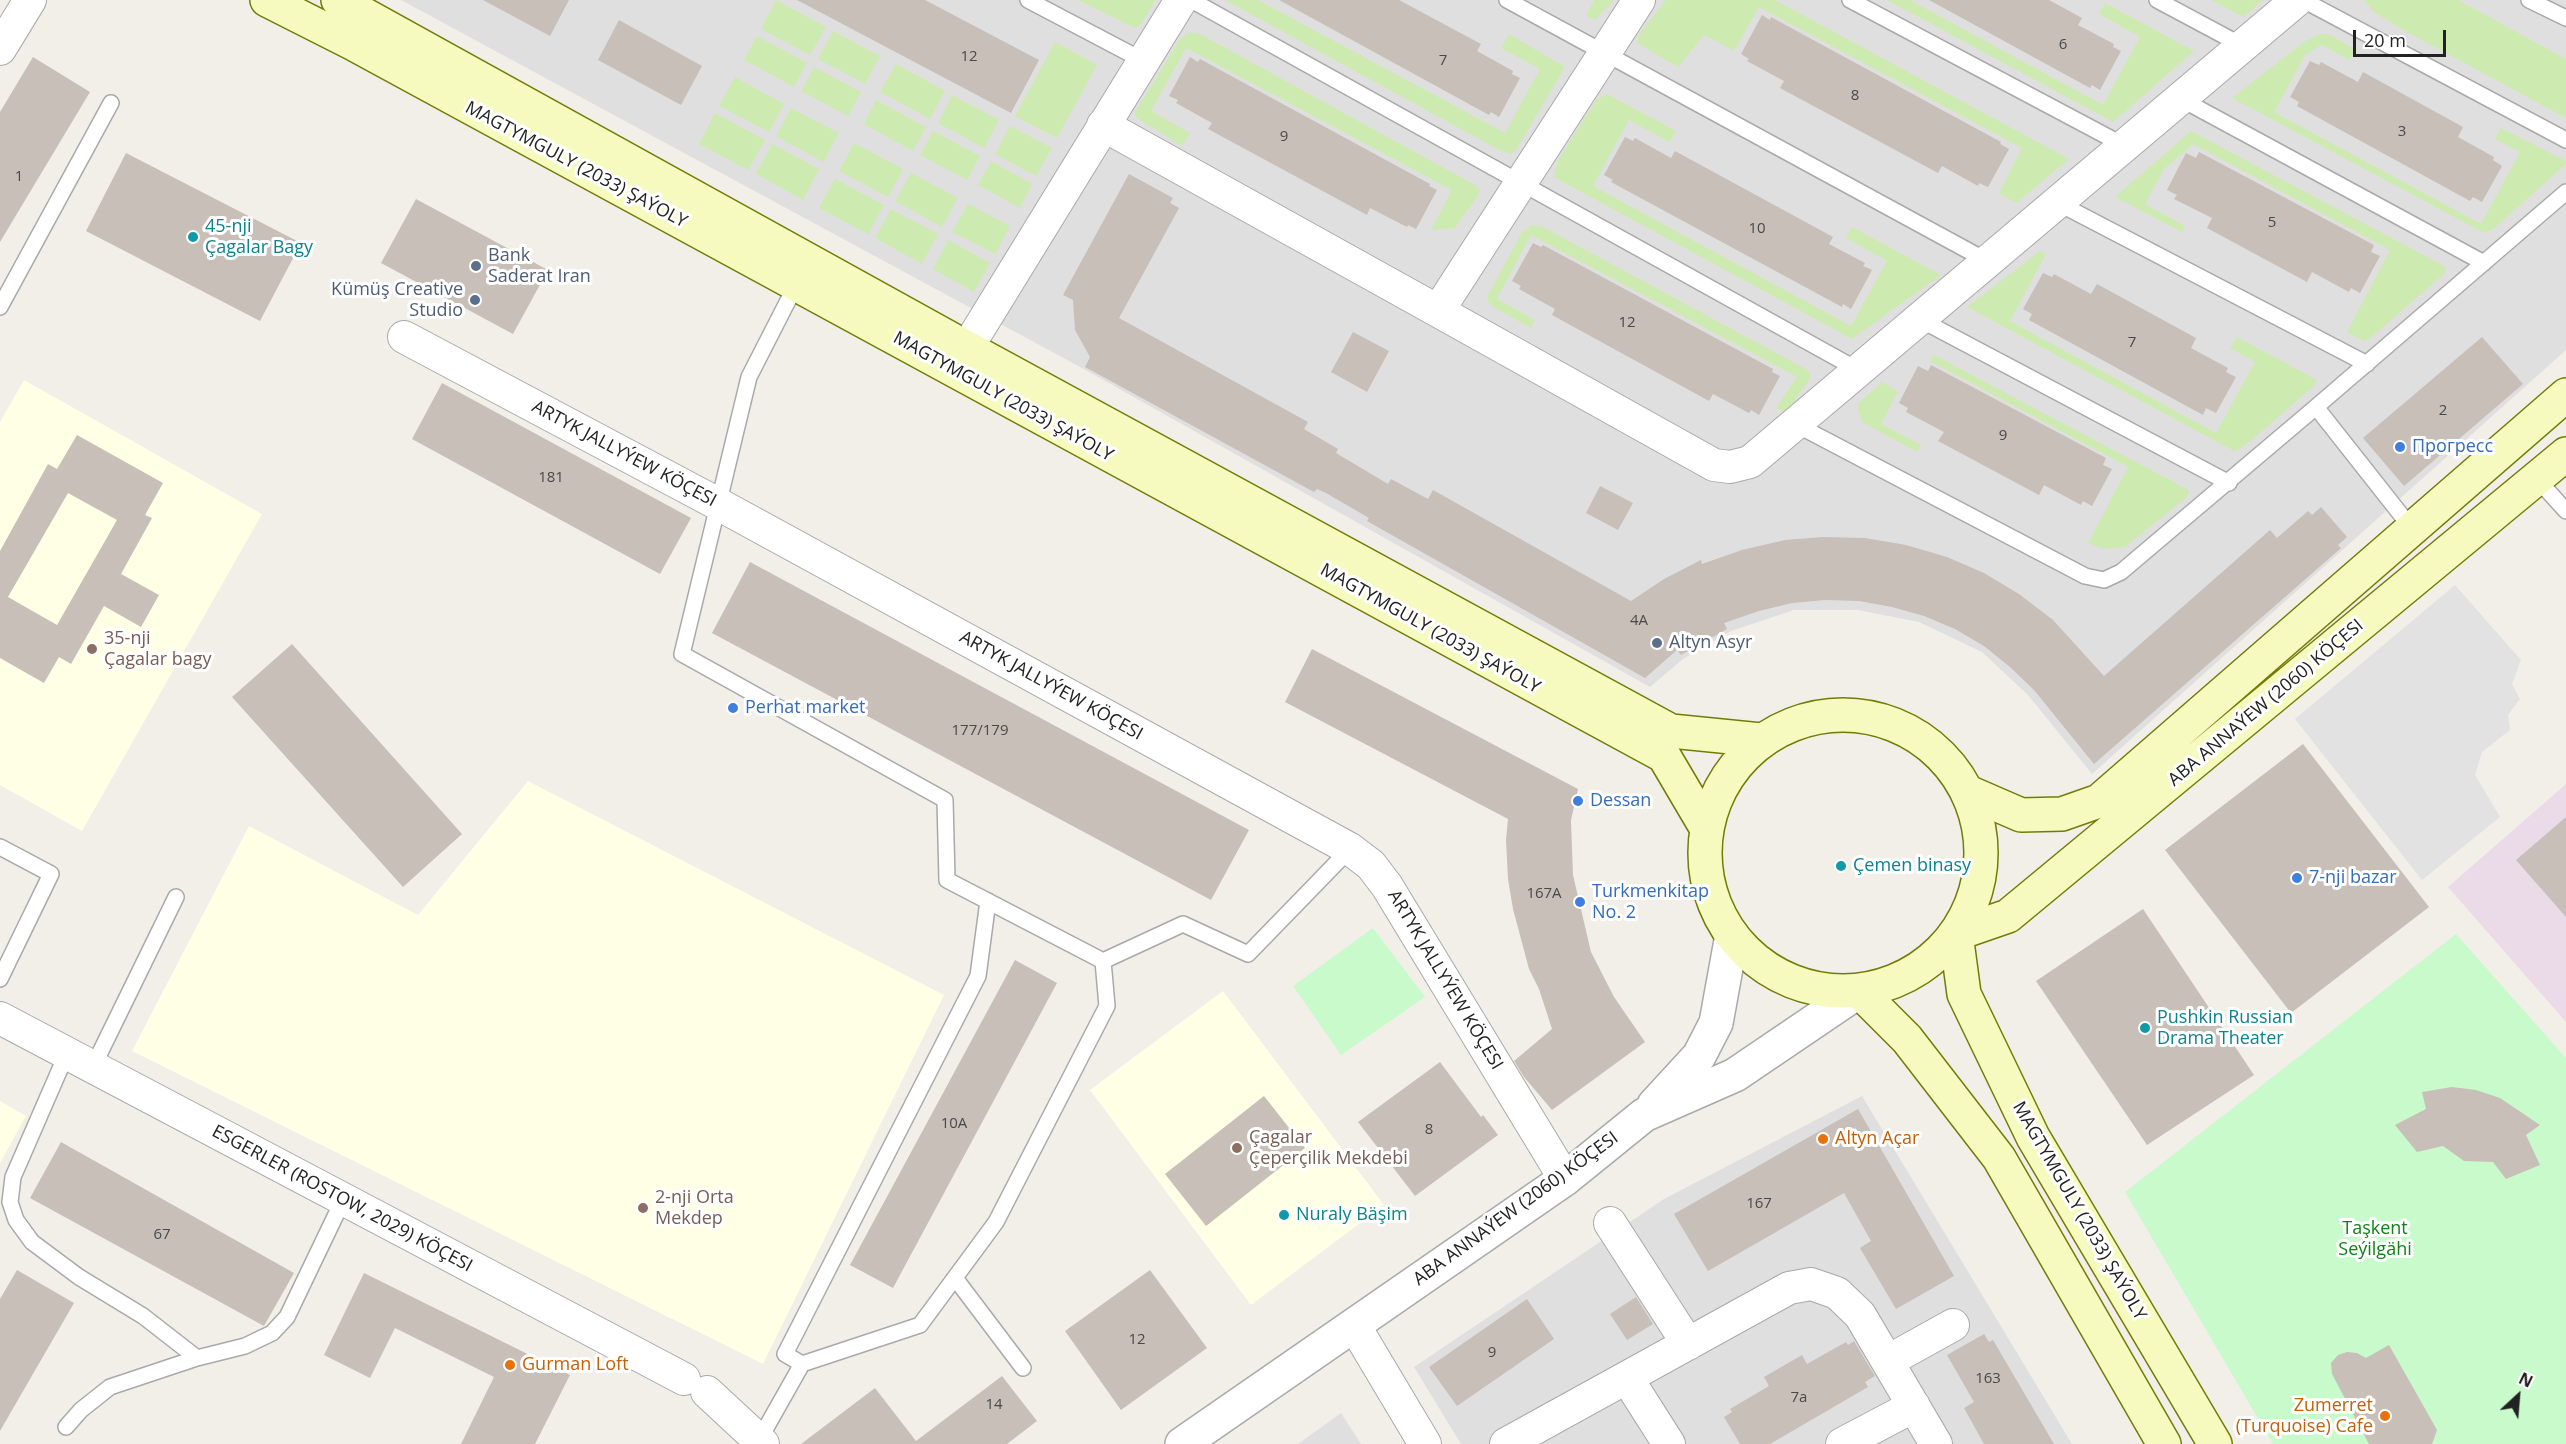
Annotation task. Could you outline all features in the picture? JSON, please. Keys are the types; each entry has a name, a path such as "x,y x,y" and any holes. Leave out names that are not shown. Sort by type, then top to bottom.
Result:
{"main road":[{"name":"MAGTYMGULY (2033) ŞAÝOLY","path":"267,0 351,43 1664,756 1707,829"},
{"name":"MAGTYMGULY (2033) ŞAÝOLY","path":"338,0 967,348 1671,731 1761,741"},
{"name":"ABA ANNAÝEW (2060) KÖÇESI","path":"1968,792 2021,815 2061,814 2100,801 2566,395"},
{"name":"ABA ANNAÝEW (2060) KÖÇESI","path":"1956,934 2008,916 2566,454"},
{"path":"1829,716 1871,718 1910,732 1944,758 1968,792 1980,830 1981,868 1971,906 1956,934 1934,958 1893,982 1859,991 1825,990 1791,981 1759,962 1732,936 1714,902 1705,866 1707,829 1716,799 1731,772 1761,741 1788,726 1829,716"},
{"name":"MAGTYMGULY (2033) ŞAÝOLY","path":"1956,934 1964,994 2033,1137 2215,1444"},
{"path":"1859,991 1907,1039 1999,1158 2164,1444"}],"street":[{"path":"0,49 30,0"},
{"path":"967,348 1181,0"},
{"path":"1438,311 1518,183 1639,0"},
{"path":"1103,125 1714,465 1730,467 1750,462 1797,425 2297,0"},
{"name":"ARTYK JALLYÝEW KÖÇESI","path":"404,336 720,505 1350,849 1371,865 1387,886 1565,1179"},
{"path":"1644,1115 1699,1056 1716,1023 1732,936"},
{"name":"ABA ANNAÝEW (2060) KÖÇESI","path":"1182,1444 1565,1179 1644,1115 1735,1075 1859,991"},
{"name":"ESGERLER (ROSTOW, 2029) KÖÇESI","path":"0,1018 696,1386 760,1443"},
{"path":"1610,1223 1688,1344"},
{"path":"1506,1444 1789,1288 1811,1284 1837,1293 1860,1315 1936,1444"},
{"path":"1887,1361 1953,1324"},
{"path":"1354,1325 1425,1444"},
{"path":"1627,1378 1670,1444"},
{"path":"1842,1444 1914,1406"}],"lane":[{"path":"1029,0 1142,60"},
{"path":"1191,0 1860,371"},
{"path":"1507,0 1989,262"},
{"path":"1850,0 2125,146"},
{"path":"2157,0 2243,46"},
{"path":"2303,0 2566,140"},
{"path":"2529,0 2566,18"},
{"path":"2181,99 2484,263"},
{"path":"0,308 111,103"},
{"path":"1797,425 2085,576 2104,580 2121,572 2229,483 2566,192"},
{"path":"2058,203 2367,364"},
{"path":"796,285 749,378 682,654 945,800 947,880 1102,961"},
{"path":"1921,320 2229,483"},
{"path":"2316,407 2413,530"},
{"path":"2537,479 2566,511"},
{"path":"0,847 51,874 0,979"},
{"path":"1102,961 1183,924 1248,954 1350,849"},
{"path":"177,897 13,1177 10,1202 16,1220 32,1242 79,1278 144,1316 196,1358"},
{"path":"802,1364 785,1354 978,976 987,901"},
{"path":"760,1443 802,1364 920,1325 996,1222 1107,1006 1102,961"},
{"path":"66,1427 81,1410 110,1387 196,1358 245,1346 272,1333 287,1317 344,1200"},
{"path":"955,1278 1023,1368"}],"shaded area":[{"path":"401,0 2566,0 2566,350 2092,774 2028,695 1982,652 1919,622 1858,610 1794,610 1731,631 1683,659 1650,687 1082,368"},
{"name":"35-nji Çagalar bagy","path":"24,380 262,514 82,831 0,785 0,422"},
{"path":"2455,585 2521,660 2512,684 2520,699 2508,715 2510,730 2482,752 2475,775 2500,817 2422,880 2295,719"},
{"name":"2-nji Orta Mekdep","path":"528,781 944,995 763,1364 132,1051 249,826 418,915"},
{"path":"2566,784 2566,1022 2448,887"},
{"name":"Çagalar Çeperçilik Mekdebi","path":"1223,991 1384,1205 1251,1305 1090,1090"},
{"path":"1862,1096 2072,1444 1461,1444 1414,1367 1664,1199"},
{"path":"0,1101 26,1116 0,1163"},
{"path":"1341,1413 1361,1444 1298,1444"}],"green space":[{"path":"776,0 826,27 810,55 761,29"},
{"path":"1078,0 1156,0 1141,24 1135,28"},
{"path":"1225,0 1258,0 1505,133 1540,69 1501,48 1509,34 1565,67 1516,150 1510,154"},
{"path":"1594,0 1613,0 1595,20 1586,16"},
{"path":"1666,0 1775,0 2069,159 2016,203 1999,193 2022,148 1759,7 1734,51 1704,35 1678,67 1637,43 1638,36"},
{"path":"1887,0 1910,0 2103,105 2140,37 2099,14 2105,3 2194,51 2113,122"},
{"path":"2211,0 2263,0 2243,17"},
{"path":"2364,0 2458,0 2566,59 2566,118 2405,31 2374,12"},
{"path":"833,31 880,56 865,84 818,59"},
{"path":"1190,32 1200,34 1475,185 1480,190 1477,197 1455,228 1431,230 1452,190 1186,48 1151,111 1190,133 1182,146 1135,117 1135,112 1180,39"},
{"path":"2319,34 2328,34 2355,49 2349,60 2322,45 2305,55 2274,112 2481,224 2520,152 2495,139 2501,128 2566,161 2566,164 2492,230 2484,233 2232,98 2304,42"},
{"path":"757,36 807,63 794,87 744,60"},
{"path":"1055,42 1097,65 1057,138 1015,116"},
{"path":"896,64 945,91 930,119 880,92"},
{"path":"814,67 861,92 848,116 801,91"},
{"path":"735,77 784,104 769,132 719,106"},
{"path":"1607,94 1676,131 1669,142 1629,120 1593,186 1851,326 1887,261 1846,238 1852,227 1941,275 1852,339 1554,177 1557,162 1597,99"},
{"path":"952,95 999,120 984,148 938,123"},
{"path":"876,100 926,127 913,151 864,124"},
{"path":"791,108 839,133 823,162 776,136"},
{"path":"715,113 765,140 748,170 699,144"},
{"path":"1010,126 1052,148 1036,176 995,154"},
{"path":"933,131 980,156 967,180 920,155"},
{"path":"2191,131 2444,266 2446,270 2444,274 2364,341 2347,332 2390,250 2193,144 2164,169 2145,204 2185,226 2182,232 2115,197"},
{"path":"854,143 903,169 888,197 839,171"},
{"path":"772,144 819,169 803,200 756,174"},
{"path":"991,161 1032,184 1020,208 978,185"},
{"path":"911,173 958,198 942,227 895,201"},
{"path":"835,179 884,205 868,234 819,208"},
{"path":"968,204 1010,226 995,254 952,232"},
{"path":"891,209 938,234 922,264 875,238"},
{"path":"1532,225 1543,227 1806,369 1811,374 1808,382 1786,412 1776,408 1797,377 1531,235 1497,299 1535,320 1531,328 1493,307 1488,301 1488,295 1522,232"},
{"path":"948,240 990,263 974,292 933,269"},
{"path":"2040,251 2046,254 2010,321 2216,433 2255,362 2230,348 2237,337 2317,380 2314,386 2242,448 2234,451 1967,307"},
{"path":"1934,355 2187,489 2189,492 2187,497 2125,547 2104,549 2088,543 2128,467 1930,361"},
{"path":"1882,382 1898,391 1881,424 1921,445 1917,452 1862,422 1857,405"},
{"path":"1373,928 1425,997 1341,1055 1293,986"},
{"name":"Taşkent Seýilgähi","path":"2456,934 2566,1058 2566,1444 2273,1444 2125,1192"}],"building":[{"path":"483,0 569,0 550,36"},
{"path":"797,0 925,0 1039,60 1011,113"},
{"path":"1279,0 1399,0 1481,44 1477,51 1513,71 1512,74 1520,78 1499,117 1491,112 1489,115"},
{"path":"1929,0 2049,0 2082,18 2078,25 2114,44 2113,47 2121,51 2100,90 2092,85 2090,88"},
{"path":"1762,15 1770,20 1771,17 2001,142 2000,144 2009,149 1988,187 1979,183 1978,186 1942,166 1938,173 1780,88 1784,81 1747,61 1749,59 1741,54"},
{"path":"619,20 702,66 681,105 598,60"},
{"path":"33,57 90,92 0,242 0,112"},
{"path":"1190,57 1198,62 1200,59 1430,184 1429,186 1437,190 1416,229 1408,225 1407,227 1370,208 1367,215 1208,129 1212,123 1176,103 1178,100 1169,96"},
{"path":"2310,61 2319,65 2321,62 2358,82 2363,72 2463,127 2458,137 2494,157 2493,160 2502,166 2482,202 2473,197 2470,201 2297,106 2299,102 2290,97"},
{"path":"1625,137 1633,141 1635,138 1671,158 1675,151 1833,237 1829,244 1865,263 1863,266 1872,270 1851,309 1843,304 1842,307 1611,182 1613,180 1604,175"},
{"path":"2199,152 2374,245 2371,252 2380,256 2360,293 2351,288 2349,292 2312,272 2307,282 2207,228 2212,218 2174,199 2177,195 2167,190 2186,153 2196,158"},
{"name":"45-nji Çagalar Bagy","path":"126,153 301,243 260,321 86,231"},
{"path":"1129,174 1173,198 1170,203 1179,208 1119,318 1308,422 1304,429 1338,449 1336,453 1388,484 1391,479 1428,499 1433,490 1631,601 1664,579 1701,560 1702,564 1742,550 1785,540 1823,537 1865,538 1906,545 1947,557 1984,573 2019,594 2053,620 2104,676 2270,530 2277,538 2308,511 2312,515 2321,507 2347,537 2338,545 2341,548 2094,764 2034,690 1984,646 1955,629 1924,616 1892,607 1859,601 1825,600 1792,603 1759,611 1724,623 1727,629 1681,655 1677,650 1645,678 1367,521 1369,518 1326,493 1317,489 1314,492 1085,367 1090,357 1075,330 1073,300 1063,295"},
{"path":"416,199 548,270 513,334 381,263"},
{"path":"1533,243 1541,247 1543,245 1773,369 1772,372 1780,376 1759,415 1751,410 1749,413 1713,394 1709,401 1552,315 1555,309 1519,289 1521,286 1512,281"},
{"path":"2043,273 2052,277 2054,274 2091,294 2097,284 2196,338 2191,348 2228,368 2226,372 2236,377 2216,413 2206,408 2203,415 2029,320 2032,314 2023,309"},
{"path":"1353,332 1389,351 1367,392 1331,372"},
{"path":"2482,337 2523,384 2404,486 2363,438"},
{"path":"1931,365 2106,458 2103,465 2112,469 2092,506 2083,501 2081,505 2044,485 2039,495 1938,441 1944,432 1906,412 1908,408 1899,403 1918,366 1928,371"},
{"path":"442,383 691,518 660,574 412,439"},
{"path":"77,435 163,483 145,515 152,518 121,574 159,595 141,627 104,606 71,664 59,657 44,683 0,658 0,551 48,464 57,469","holes":["68,493 117,520 57,625 8,597"]},
{"path":"1600,486 1633,503 1618,530 1586,513"},
{"path":"750,562 1249,830 1211,900 712,633"},
{"path":"292,644 462,834 403,887 232,697"},
{"path":"1312,649 1578,789 1571,820 1573,875 1591,952 1614,997 1645,1042 1552,1110 1524,1077 1514,1061 1552,1029 1539,989 1529,969 1513,909 1508,879 1506,840 1508,819 1285,702"},
{"name":"7-nji bazar","path":"2303,744 2429,907 2291,1013 2165,850"},
{"path":"2566,817 2566,917 2516,860"},
{"name":"Pushkin Russian Drama Theater","path":"2143,909 2254,1075 2147,1145 2036,981"},
{"path":"1015,960 1057,983 893,1288 850,1265"},
{"path":"1440,1062 1481,1117 1483,1115 1498,1135 1415,1196 1358,1122"},
{"path":"2452,1087 2476,1090 2500,1098 2540,1125 2526,1135 2540,1165 2506,1179 2493,1162 2464,1161 2443,1146 2417,1152 2395,1125 2426,1109 2422,1092"},
{"path":"1264,1096 1305,1148 1206,1226 1165,1174"},
{"path":"1858,1109 1954,1276 1896,1309 1860,1248 1871,1241 1844,1193 1708,1271 1674,1214"},
{"path":"61,1142 294,1273 264,1326 30,1198"},
{"path":"17,1270 74,1303 0,1431 0,1299"},
{"path":"1150,1270 1207,1348 1121,1410 1065,1331"},
{"name":"Gurman Loft","path":"364,1273 570,1375 535,1444 461,1444 494,1377 395,1328 370,1378 324,1355"},
{"path":"1636,1297 1653,1324 1627,1340 1610,1314"},
{"path":"1527,1299 1554,1339 1457,1406 1429,1367"},
{"path":"1984,1334 1989,1342 1993,1340 2054,1444 1984,1444 1964,1408 1974,1402 1947,1355"},
{"path":"1854,1341 1875,1376 1865,1382 1868,1387 1770,1444 1740,1444 1724,1417 1732,1412 1730,1409 1769,1386 1764,1377 1802,1355 1807,1364 1846,1342 1848,1345"},
{"path":"2389,1345 2437,1430 2432,1444 2369,1444 2332,1374 2331,1363 2338,1355 2347,1352 2357,1353 2366,1358"},
{"path":"1002,1376 1037,1421 1007,1444 801,1444 875,1388 916,1441"}],"place":[{"name":"45-nji Çagalar Bagy","path":"193,237"},
{"name":"Bank Saderat Iran","path":"476,266"},
{"name":"Kümüş Creative Studio","path":"475,300"},
{"name":"Прогресс","path":"2400,447"},
{"name":"Altyn Asyr","path":"1657,643"},
{"name":"35-nji Çagalar bagy","path":"92,649"},
{"name":"Perhat market","path":"733,708"},
{"name":"Dessan","path":"1578,801"},
{"name":"Çemen binasy","path":"1841,866"},
{"name":"7-nji bazar","path":"2297,878"},
{"name":"Turkmenkitap No. 2","path":"1580,902"},
{"name":"Pushkin Russian Drama Theater","path":"2145,1028"},
{"name":"Altyn Açar","path":"1823,1139"},
{"name":"Çagalar Çeperçilik Mekdebi","path":"1237,1148"},
{"name":"2-nji Orta Mekdep","path":"643,1208"},
{"name":"Nuraly Bäşim","path":"1284,1215"},
{"name":"Gurman Loft","path":"510,1365"},
{"name":"Zumerret (Turquoise) Cafe","path":"2385,1416"}]}
